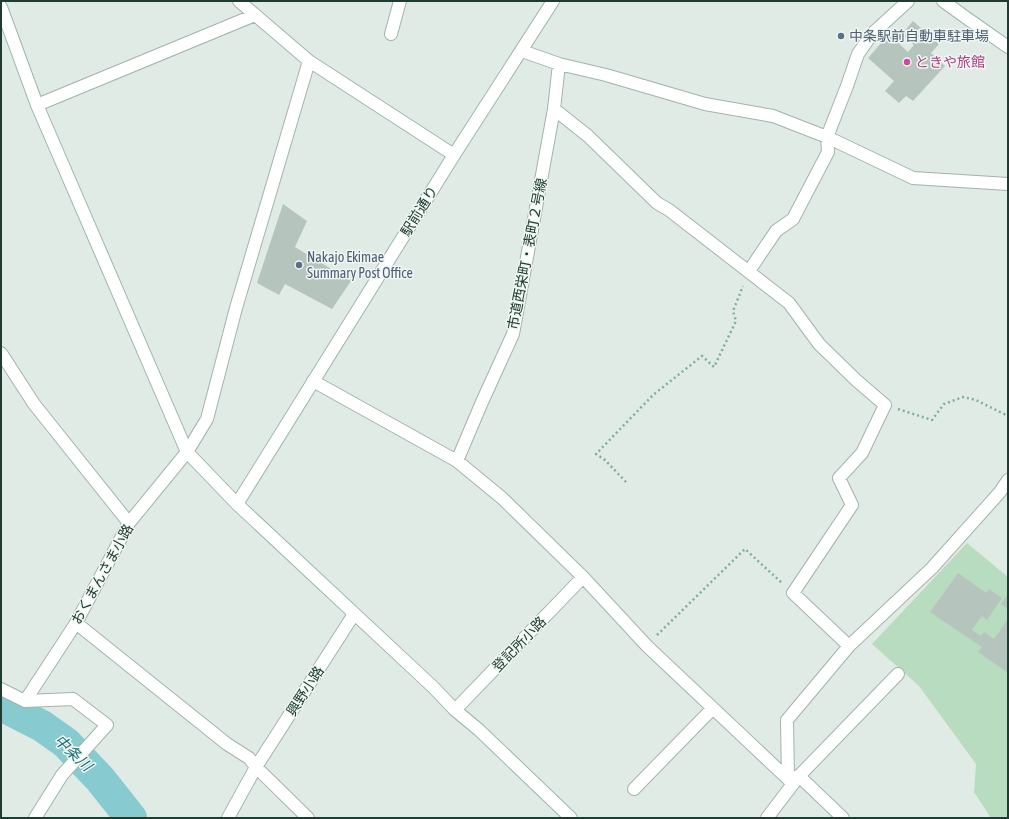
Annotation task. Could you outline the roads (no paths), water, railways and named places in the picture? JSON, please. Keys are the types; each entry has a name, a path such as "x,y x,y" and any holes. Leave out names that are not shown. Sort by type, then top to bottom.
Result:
{"street":[{"path":"239,1 309,61 454,155"},
{"path":"391,34 400,1"},
{"name":"駅前通り","path":"237,504 312,381 553,1"},
{"path":"748,271 776,231 793,219 828,152 827,137 858,54 872,34 908,1"},
{"path":"944,1 968,20 1008,47"},
{"path":"1,7 37,105 187,452 237,504 571,818"},
{"path":"37,105 255,15"},
{"path":"522,51 559,64 606,75 705,104 773,116 827,137 912,178 1008,184"},
{"name":"おくまんさま小路","path":"25,701 76,622 129,523 187,452 207,419 236,308 309,61"},
{"name":"市道西栄町・表町２号線","path":"457,461 513,334 554,109 559,64"},
{"path":"554,109 588,136 657,203 669,210 789,303 819,344 884,405 862,453 838,478 852,505 793,593 850,646"},
{"path":"1,353 34,404 129,523"},
{"path":"312,381 457,461 502,498 583,577 647,646 713,708 843,818"},
{"path":"794,778 787,720 850,646 932,568 1004,495 1008,480"},
{"name":"登記所小路","path":"455,710 583,577"},
{"name":"興野小路","path":"228,818 256,767 354,614"},
{"path":"76,622 227,744 249,758 256,767 308,818"},
{"path":"766,818 794,778 898,674"},
{"path":"1,689 25,701 73,699 107,726 62,775 35,818"},
{"path":"634,789 713,708"}],"waterway":[{"name":"中条川","path":"1,705 42,726 66,743 100,779 131,818"}],"place":[{"name":"中条駅前自動車駐車場","path":"841,36"},
{"name":"ときや旅館","path":"907,62"},
{"name":"Nakajo Ekimae Summary Post Office","path":"299,265"}]}
